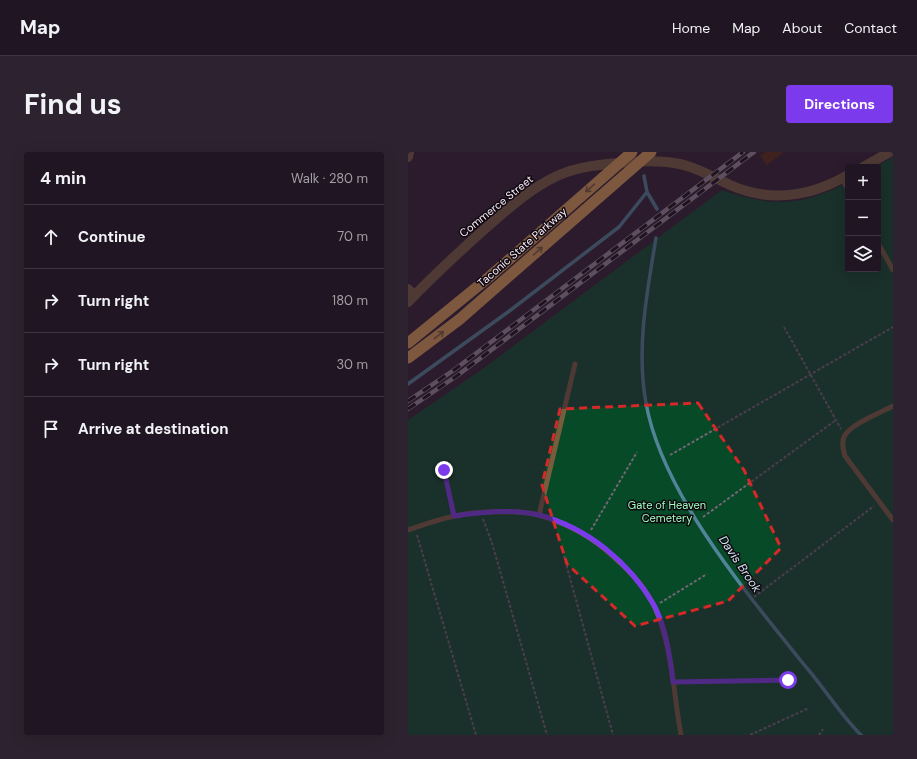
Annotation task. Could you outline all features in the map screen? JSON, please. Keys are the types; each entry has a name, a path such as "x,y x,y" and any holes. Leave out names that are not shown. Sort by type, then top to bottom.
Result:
{"highway":[{"name":"Taconic State Parkway","path":"408,343 488,278 632,152"},
{"name":"Taconic State Parkway","path":"408,358 460,318 651,152"}],"street":[{"path":"408,157 409,152"},
{"path":"868,164 890,152"},
{"name":"Commerce Street","path":"410,296 520,199 539,186 569,171 620,163 662,161 680,164 698,170 740,189 775,196 801,194 822,189 845,177"}],"lane":[{"path":"881,248 893,270"},
{"path":"539,515 575,364"},
{"path":"893,406 854,426 844,435 842,446 845,456 893,520"},
{"path":"408,530 454,516 480,512 539,515 587,536 602,545 627,568 654,606 670,659 675,705 681,735"}],"path":[{"path":"784,327 844,435"},
{"path":"670,455 893,327"},
{"path":"703,517 836,420"},
{"path":"587,536 637,452"},
{"path":"444,470 454,516"},
{"path":"754,597 879,502"},
{"path":"480,512 492,543 546,735"},
{"path":"415,528 476,735"},
{"path":"564,556 612,735"},
{"path":"654,606 707,574"},
{"path":"673,682 788,680"},
{"path":"750,735 809,708"},
{"path":"819,735 823,729"}],"highlighted area":[{"path":"698,403 744,470 781,548 728,601 635,626 567,564 542,485 560,409"}],"green space":[{"name":"Gate of Heaven Cemetery","path":"893,157 893,735 408,735 408,420 484,368 722,190 740,196 771,202 786,202 816,196 845,183 845,272 881,272 880,164"}],"building":[{"path":"765,152 784,152 767,165 760,156"}],"waterway":[{"name":"Davis Brook","path":"644,176 647,192 657,209"},
{"path":"408,384 508,312 619,227 647,192"},
{"name":"Davis Brook","path":"656,238 646,300 642,341 643,383 646,403 655,438 670,473 689,508 711,542 759,609 813,675 846,719 861,735"}],"railway":[{"path":"408,401 454,370 743,152"},
{"path":"408,409 458,375 754,152"}],"route":[{"path":"444,470 454,516 480,512 505,512 539,515 587,536 602,545 627,568 654,606 670,659 673,682 788,680"}]}
